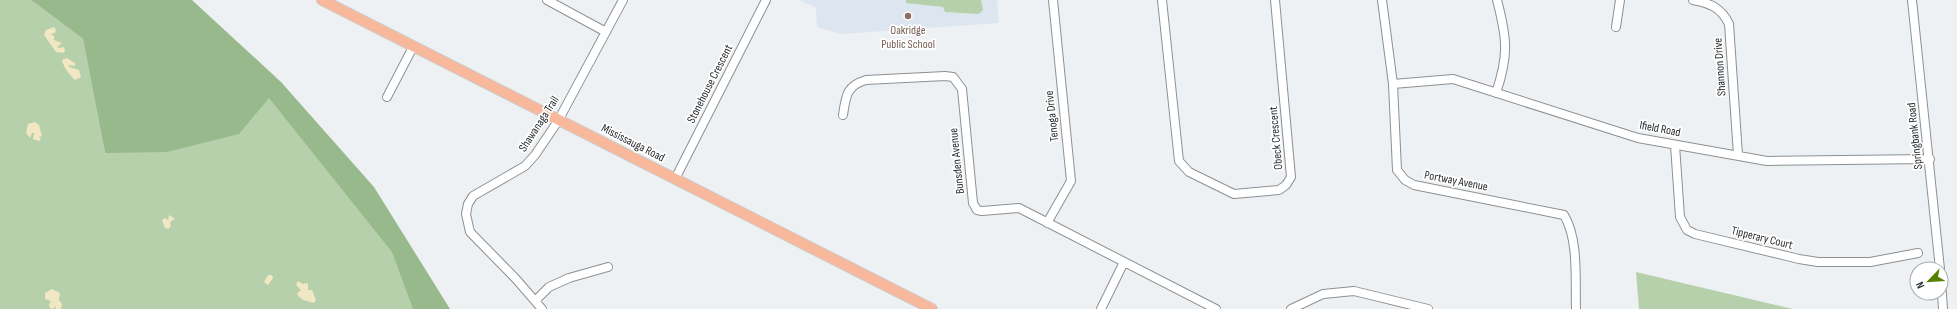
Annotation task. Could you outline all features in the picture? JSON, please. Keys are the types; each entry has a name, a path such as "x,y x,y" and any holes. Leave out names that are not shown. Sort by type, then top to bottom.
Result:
{"main road":[{"name":"Mississauga Road","path":"322,0 558,121 932,309"}],"street":[{"path":"547,0 606,32"},
{"name":"Shawanaga Trail","path":"542,309 536,300 470,232 466,214 468,204 473,196 525,166 558,121 623,0"},
{"name":"Stonehouse Crescent","path":"674,179 766,0"},
{"name":"Tenoga Drive","path":"1047,223 1071,181 1052,0"},
{"name":"Obeck Crescent","path":"1162,0 1179,161 1189,172 1234,194 1279,190 1286,185 1291,177 1275,0"},
{"name":"Portway Avenue","path":"1382,0 1393,84 1397,170 1414,185 1564,215 1570,225 1573,243 1576,309"},
{"path":"1496,93 1504,71 1506,46 1503,23 1497,0"},
{"path":"1616,27 1620,0"},
{"name":"Shannon Drive","path":"1693,0 1710,4 1717,8 1724,14 1729,24 1738,155"},
{"name":"Springbank Road","path":"1912,0 1930,159 1939,261"},
{"path":"387,97 413,46"},
{"name":"Bunsden Avenue","path":"843,115 846,94 857,82 866,80 945,76 953,77 962,89 973,203 977,210 982,211 1019,208 1216,309"},
{"name":"Ifield Road","path":"1393,84 1453,79 1638,138 1767,161 1930,159"},
{"name":"Tipperary Court","path":"1675,145 1680,217 1687,230 1695,234 1799,259 1818,262 1870,262 1918,253"},
{"path":"1101,309 1124,262"},
{"path":"536,300 549,287 569,278 608,267"},
{"path":"1290,309 1323,294 1354,291 1428,309"}],"shaded area":[{"name":"Oakridge Public School","path":"799,0 997,0 999,23 840,34 817,27 816,8"}],"green space":[{"path":"0,0 31,0 83,39 105,153 269,97 408,255 425,309 0,309"},
{"path":"31,0 192,0 281,82 374,187 450,309 413,309 392,252 269,98 239,134 167,152 105,153 83,39"},
{"path":"906,0 981,0 983,10 979,14 945,12 943,7 906,3"},
{"path":"1636,272 1793,309 1639,309"}],"sand":[{"path":"54,27 56,30 55,33 50,34 54,36 54,40 62,43 57,47 64,47 65,51 63,53 56,52 44,35 46,30"},
{"path":"67,58 76,64 74,66 69,65 69,67 79,70 81,77 75,80 69,73 62,60"},
{"path":"35,122 39,125 42,136 39,137 41,139 39,141 33,139 34,133 32,133 30,138 26,133 28,124"},
{"path":"169,215 175,219 170,222 171,226 168,229 165,228 162,220 165,218 168,220"},
{"path":"268,275 272,275 273,278 268,285 264,282"},
{"path":"298,281 303,284 308,284 308,290 312,290 316,300 314,303 303,300 298,296 297,293 301,290 296,285"},
{"path":"52,289 60,293 59,300 62,304 61,309 56,309 55,306 53,309 50,308 49,305 51,301 45,299 45,293"}],"place":[{"name":"Oakridge Public School","path":"908,16"}]}
